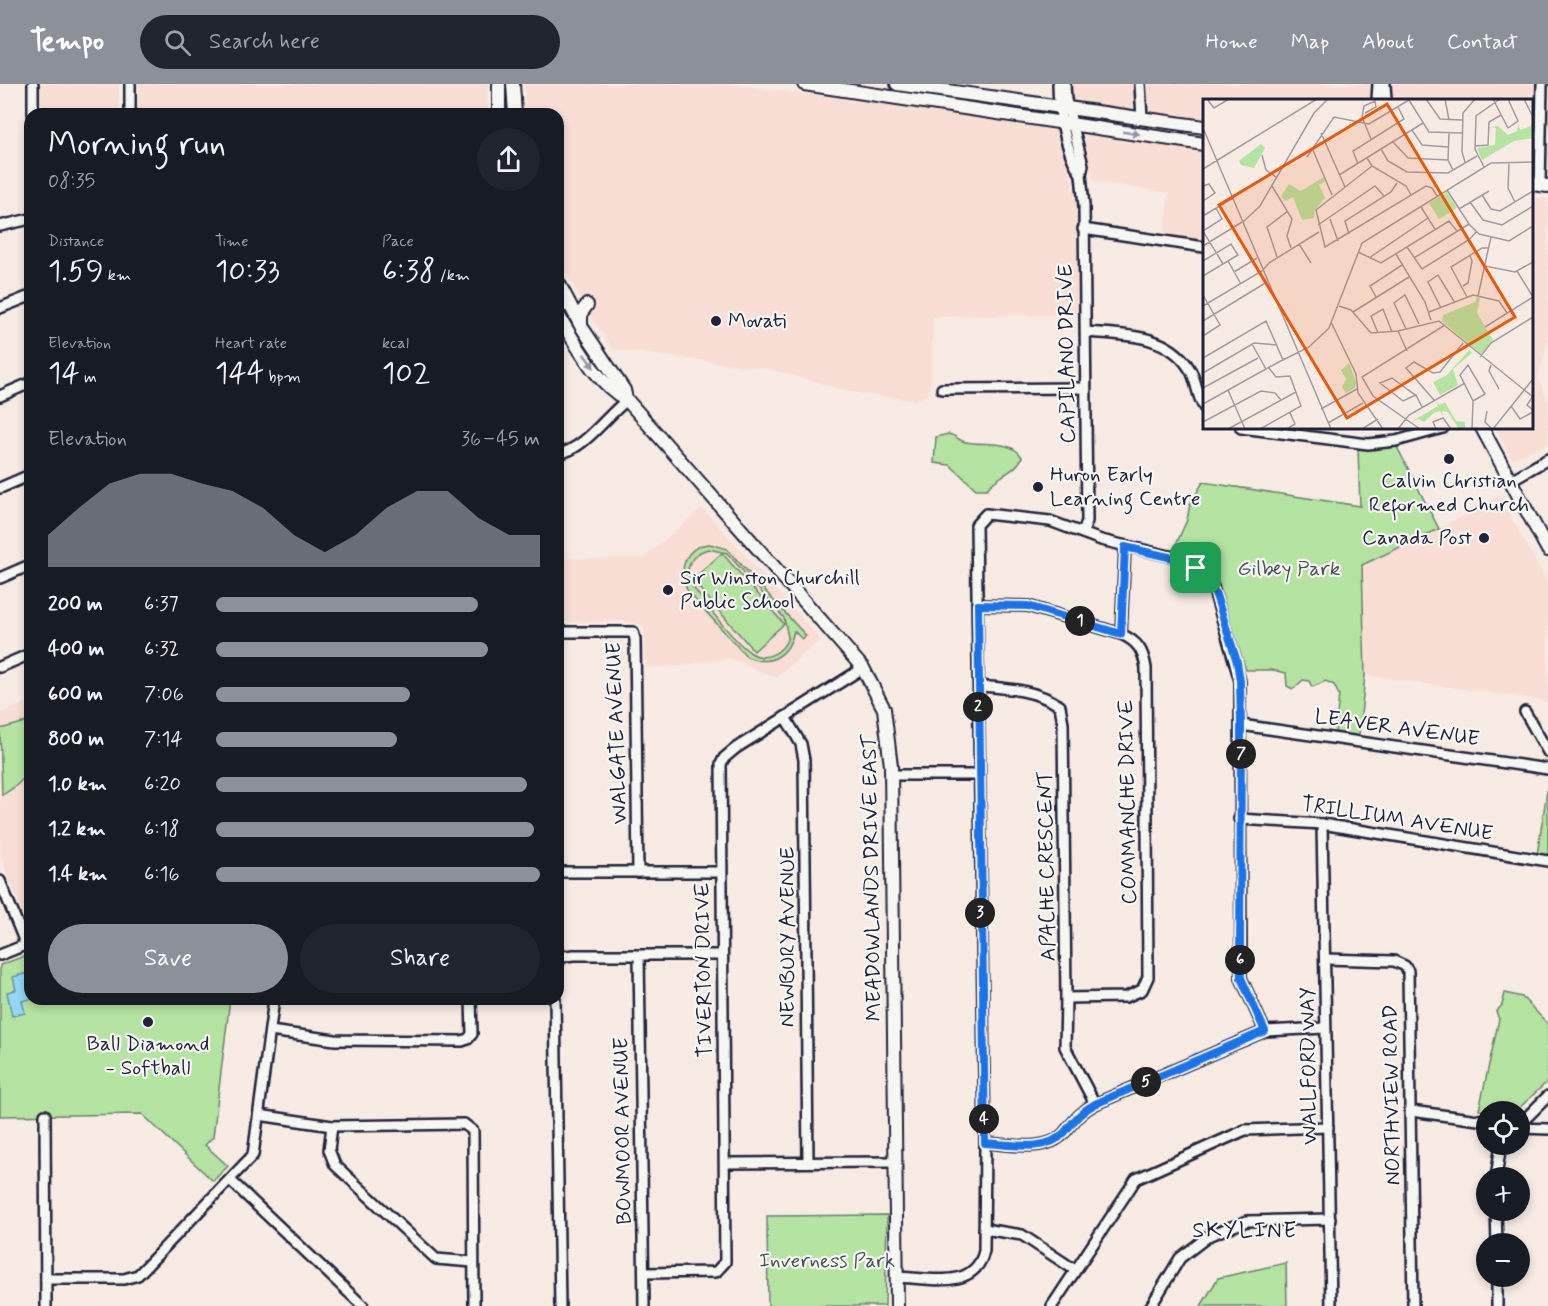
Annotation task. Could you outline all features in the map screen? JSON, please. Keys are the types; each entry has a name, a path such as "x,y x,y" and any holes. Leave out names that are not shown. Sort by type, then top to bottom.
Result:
{"main road":[{"path":"499,84 500,108"},
{"path":"513,84 515,108"},
{"path":"897,84 981,90 1064,108 1203,128"},
{"path":"816,85 1203,144"},
{"name":"MEADOWLANDS DRIVE EAST","path":"564,303 624,390 627,400"},
{"path":"581,326 581,313 586,304"},
{"name":"MEADOWLANDS DRIVE EAST","path":"564,324 588,362 617,395 627,400 863,668 884,709 891,745 897,1306"},
{"path":"1481,429 1548,550"}],"street":[{"path":"33,84 33,108"},
{"path":"130,84 130,108"},
{"path":"1058,84 1064,108"},
{"path":"1064,108 1065,84"},
{"path":"1140,84 1142,118"},
{"path":"1377,99 1378,84"},
{"path":"1385,84 1386,99"},
{"path":"1540,185 1542,84"},
{"name":"CAPILANO DRIVE","path":"1064,108 1083,165 1081,174 1086,332 1087,521 1083,533"},
{"path":"0,226 24,219"},
{"path":"1083,229 1203,247"},
{"path":"0,308 24,298"},
{"path":"1086,332 1138,337 1167,346 1190,369 1203,404"},
{"path":"0,396 24,386"},
{"path":"942,389 1085,388"},
{"path":"564,453 580,443 627,400"},
{"path":"1259,429 1296,431 1368,444 1396,441 1439,429"},
{"path":"1510,480 1548,459"},
{"path":"0,488 24,478"},
{"path":"897,1277 958,1279 973,1274 982,1261 985,1143 976,525 979,518 986,514 1014,515 1050,521 1125,547 1186,561 1208,579 1216,595 1239,673 1241,978 1265,1031"},
{"path":"978,605 1028,606 1121,634 1125,547"},
{"path":"0,578 24,568"},
{"name":"WALGATE AVENUE","path":"564,632 633,632 638,872"},
{"name":"COMMANCHE DRIVE","path":"1066,998 1126,996 1142,990 1148,977 1146,668 1143,653 1134,640 1121,634"},
{"path":"0,667 24,657"},
{"name":"TIVERTON DRIVE","path":"644,1274 716,1272 725,1262 726,1163 720,872 720,774 724,758 863,668"},
{"name":"APACHE CRESCENT","path":"978,686 1013,689 1051,700 1060,706 1063,723 1065,1047 1095,1104"},
{"path":"1525,712 1548,752"},
{"name":"NEWBURY AVENUE","path":"785,717 801,744 804,760 808,1162"},
{"name":"LEAVER AVENUE","path":"1241,725 1548,769"},
{"path":"891,775 978,775"},
{"name":"TRILLIUM AVENUE","path":"1239,819 1322,825 1548,861"},
{"name":"WALLFORD WAY","path":"1322,825 1331,1306"},
{"path":"564,872 720,872"},
{"path":"0,881 24,935"},
{"path":"0,955 24,946"},
{"path":"564,957 721,955"},
{"name":"BOWMOOR AVENUE","path":"639,956 644,1306"},
{"name":"NORTHVIEW ROAD","path":"1325,959 1394,961 1405,966 1408,977 1413,1306"},
{"path":"46,1279 124,1279 138,1275 253,1155 273,1005"},
{"path":"270,1031 335,1040 462,1041 468,1039 472,1034 471,1005"},
{"path":"555,1005 560,1306"},
{"path":"985,1143 1049,1144 1063,1134 1081,1111 1265,1031 1325,1028"},
{"path":"1530,1115 1548,1096"},
{"path":"1411,1111 1476,1120"},
{"path":"45,1114 46,1306"},
{"path":"259,1115 332,1126 470,1126 473,1131 474,1306"},
{"path":"332,1126 329,1150 334,1166 436,1259 473,1262"},
{"path":"1052,1306 1136,1179 1245,1130 1328,1127"},
{"path":"1530,1127 1548,1129"},
{"path":"726,1163 896,1162"},
{"path":"230,1180 363,1306"},
{"path":"1151,1306 1180,1258 1210,1235 1247,1221 1330,1219"},
{"path":"984,1229 1022,1236 1076,1270"},
{"path":"1497,1287 1497,1306"}],"shaded area":[{"path":"40,84 119,84 119,108 40,108"},
{"path":"139,84 488,84 488,108 138,108"},
{"path":"525,84 730,84 1060,128 1077,207 1078,314 933,317 931,382 928,394 915,400 856,393 769,369 613,349 564,269 564,108 525,108"},
{"path":"1070,84 1134,84 1134,104 1129,109 1076,101 1071,99"},
{"path":"1148,84 1372,84 1371,99 1203,99 1203,119 1152,112 1149,108"},
{"path":"1393,84 1540,84 1535,162 1533,165 1533,99 1393,99"},
{"path":"1088,135 1203,152 1203,241 1165,234 1169,193 1094,181 1085,141"},
{"path":"1533,197 1548,200 1548,340 1538,378 1548,401 1548,443 1512,459 1497,429 1533,429"},
{"path":"1499,496 1548,584 1548,703 1541,700 1365,675 1362,565 1439,529"},
{"name":"Sir Winston Churchill Public School","path":"702,508 821,640 776,677 729,658 678,666 646,668 644,626 624,621 564,622 564,559 644,558"},
{"path":"24,704 24,918 0,853 0,714"}],"green space":[{"path":"948,434 966,442 1004,445 1017,451 1022,457 1015,467 987,489 976,489 950,465 934,463 936,437"},
{"name":"Gilbey Park","path":"1396,445 1439,529 1362,565 1365,675 1359,736 1335,733 1339,695 1334,685 1326,681 1312,687 1309,681 1303,680 1293,689 1287,686 1286,673 1272,670 1246,670 1216,580 1193,557 1173,551 1187,520 1190,504 1203,482 1360,506 1358,449"},
{"path":"710,544 727,549 806,636 802,639 794,631 788,647 778,657 764,661 747,657 689,593 685,585 683,569 685,562 694,550","holes":["708,549 727,553 784,618 788,637 782,648 773,654 756,656 736,640 689,580 690,563 702,551"]},
{"path":"722,553 784,624 754,651 692,580"},
{"path":"24,723 24,777 2,795 0,729"},
{"path":"1548,785 1548,857 1537,855"},
{"path":"24,956 24,1005 229,1005 213,1137 205,1145 228,1166 213,1181 142,1114 0,1116 0,965"},
{"path":"1505,993 1522,997 1548,1024 1548,1081 1527,1101 1481,1101 1499,1019 1496,1012 1502,1005"},
{"name":"Inverness Park","path":"887,1215 885,1306 768,1306 767,1216"},
{"path":"1286,1263 1287,1306 1201,1306 1218,1278"}],"water":[{"path":"24,974 24,1001 22,1001 25,1013 12,1016 7,992 16,990 13,977"}],"place":[{"name":"Movati","path":"716,321"},
{"name":"Calvin Christian Reformed Church","path":"1449,459"},
{"name":"Huron Early Learning Centre","path":"1038,487"},
{"name":"Canada Post","path":"1484,538"},
{"name":"Sir Winston Churchill Public School","path":"668,590"},
{"name":"Ball Diamond - Softball","path":"148,1022"}],"district":[{"name":"SKYLINE","path":"1245,1231"}],"route":[{"path":"1125,547 1178,558 1196,568 1213,587 1237,662 1240,681 1241,978 1265,1031 1081,1111 1063,1134 1049,1144 985,1143 978,782 978,605 1028,606 1121,634 1125,547"}]}
